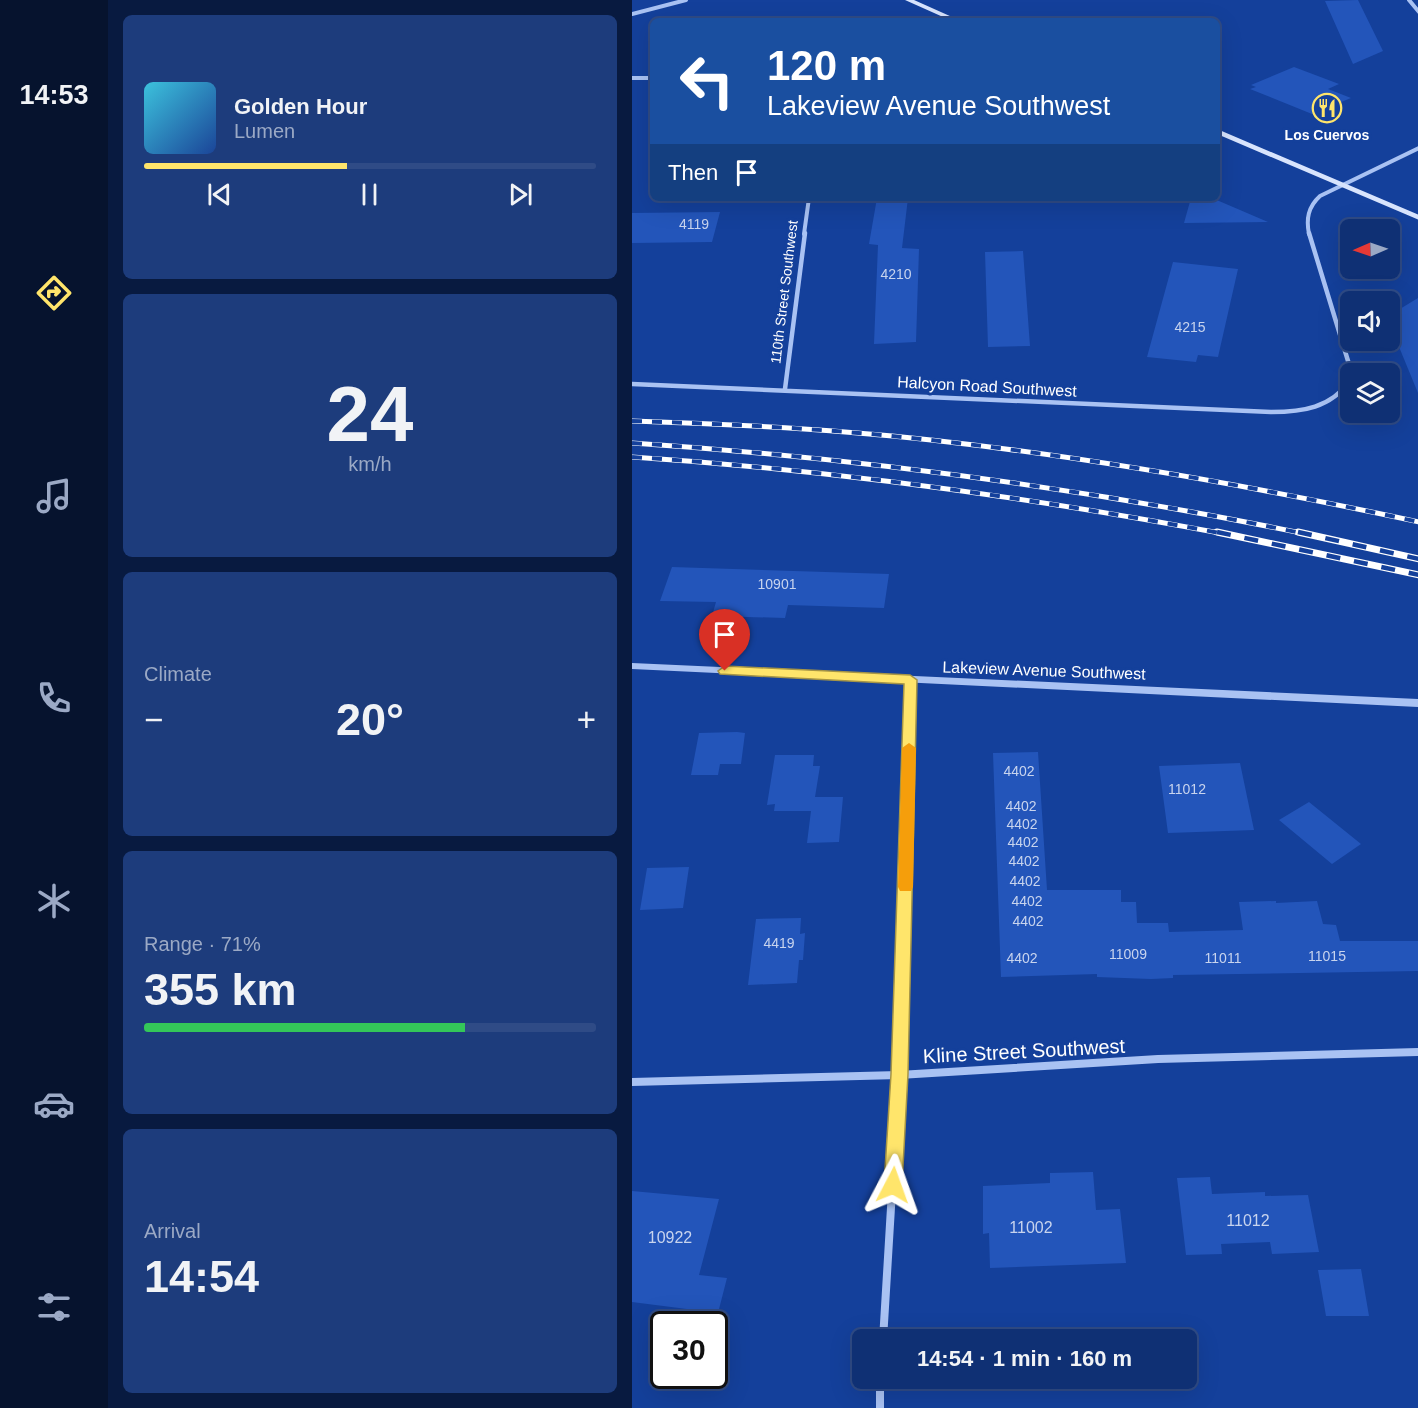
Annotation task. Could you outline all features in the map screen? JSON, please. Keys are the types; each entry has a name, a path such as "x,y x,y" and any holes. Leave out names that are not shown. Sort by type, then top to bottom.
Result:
{"main road":[{"path":"908,0 951,18"},
{"path":"1220,132 1418,218"}],"street":[{"path":"632,14 686,0"},
{"path":"1409,0 1418,12"},
{"path":"632,78 650,78"},
{"path":"1349,363 1307,223 1308,209 1314,201 1342,184 1418,148"},
{"name":"110th Street Southwest","path":"785,389 809,201"},
{"name":"Halcyon Road Southwest","path":"632,384 1271,412 1313,409 1340,394"},
{"name":"Lakeview Avenue Southwest","path":"632,666 1418,703"},
{"path":"884,1329 899,1074 910,680"},
{"name":"Kline Street Southwest","path":"632,1082 899,1074 1158,1059 1418,1052"},
{"path":"880,1389 880,1408"}],"building":[{"path":"1358,0 1383,51 1353,64 1325,1"},
{"path":"1294,67 1339,84 1328,89 1351,98 1312,114 1250,89 1256,87 1251,85"},
{"path":"876,201 908,201 902,248 919,249 916,342 874,344 878,245 869,244"},
{"path":"1190,201 1219,201 1268,222 1184,223"},
{"path":"720,212 712,242 632,243 632,213"},
{"path":"1023,251 1030,346 988,347 985,252"},
{"path":"1173,262 1238,269 1218,357 1198,355 1196,362 1147,357"},
{"path":"1418,298 1418,393 1400,349 1400,309"},
{"path":"672,567 889,574 884,608 788,605 785,618 712,616 716,602 660,601"},
{"path":"699,733 745,733 741,764 720,764 718,775 691,775"},
{"path":"1038,752 1047,890 1121,890 1121,902 1136,902 1137,923 1168,923 1169,932 1243,930 1239,902 1317,901 1323,924 1336,925 1340,941 1418,941 1418,971 1173,975 1173,978 1151,979 1097,977 1097,974 1001,977 993,753"},
{"path":"775,755 814,755 813,766 820,766 815,797 843,797 839,842 807,843 811,811 774,811 775,804 767,805"},
{"path":"1240,763 1254,830 1168,833 1159,766"},
{"path":"1309,802 1361,844 1332,864 1279,820"},
{"path":"689,867 683,908 640,910 647,868"},
{"path":"801,918 800,934 805,933 803,960 799,960 797,983 748,985 756,919"},
{"path":"1093,1172 1096,1210 1120,1209 1126,1263 990,1268 989,1233 983,1234 983,1186 1050,1183 1050,1173"},
{"path":"1210,1177 1212,1194 1265,1192 1265,1196 1308,1195 1319,1252 1272,1254 1270,1242 1221,1244 1222,1254 1186,1255 1177,1178"},
{"path":"632,1191 719,1199 699,1275 727,1278 719,1311 632,1302"},
{"path":"1361,1269 1369,1316 1326,1316 1318,1270"}],"railway":[{"path":"632,421 819,430 992,447 1176,475 1419,522"},
{"path":"632,443 802,457 970,477 1139,502 1306,534"},
{"path":"632,457 856,477 1077,508 1225,534"},
{"path":"1217,532 1419,575"},
{"path":"1298,532 1419,559"}],"slow traffic":[{"path":"906,887 909,748"}],"place":[{"name":"Los Cuervos","path":"1327,108"}],"route":[{"path":"725,671 910,680 907,844 893,1185"}]}
